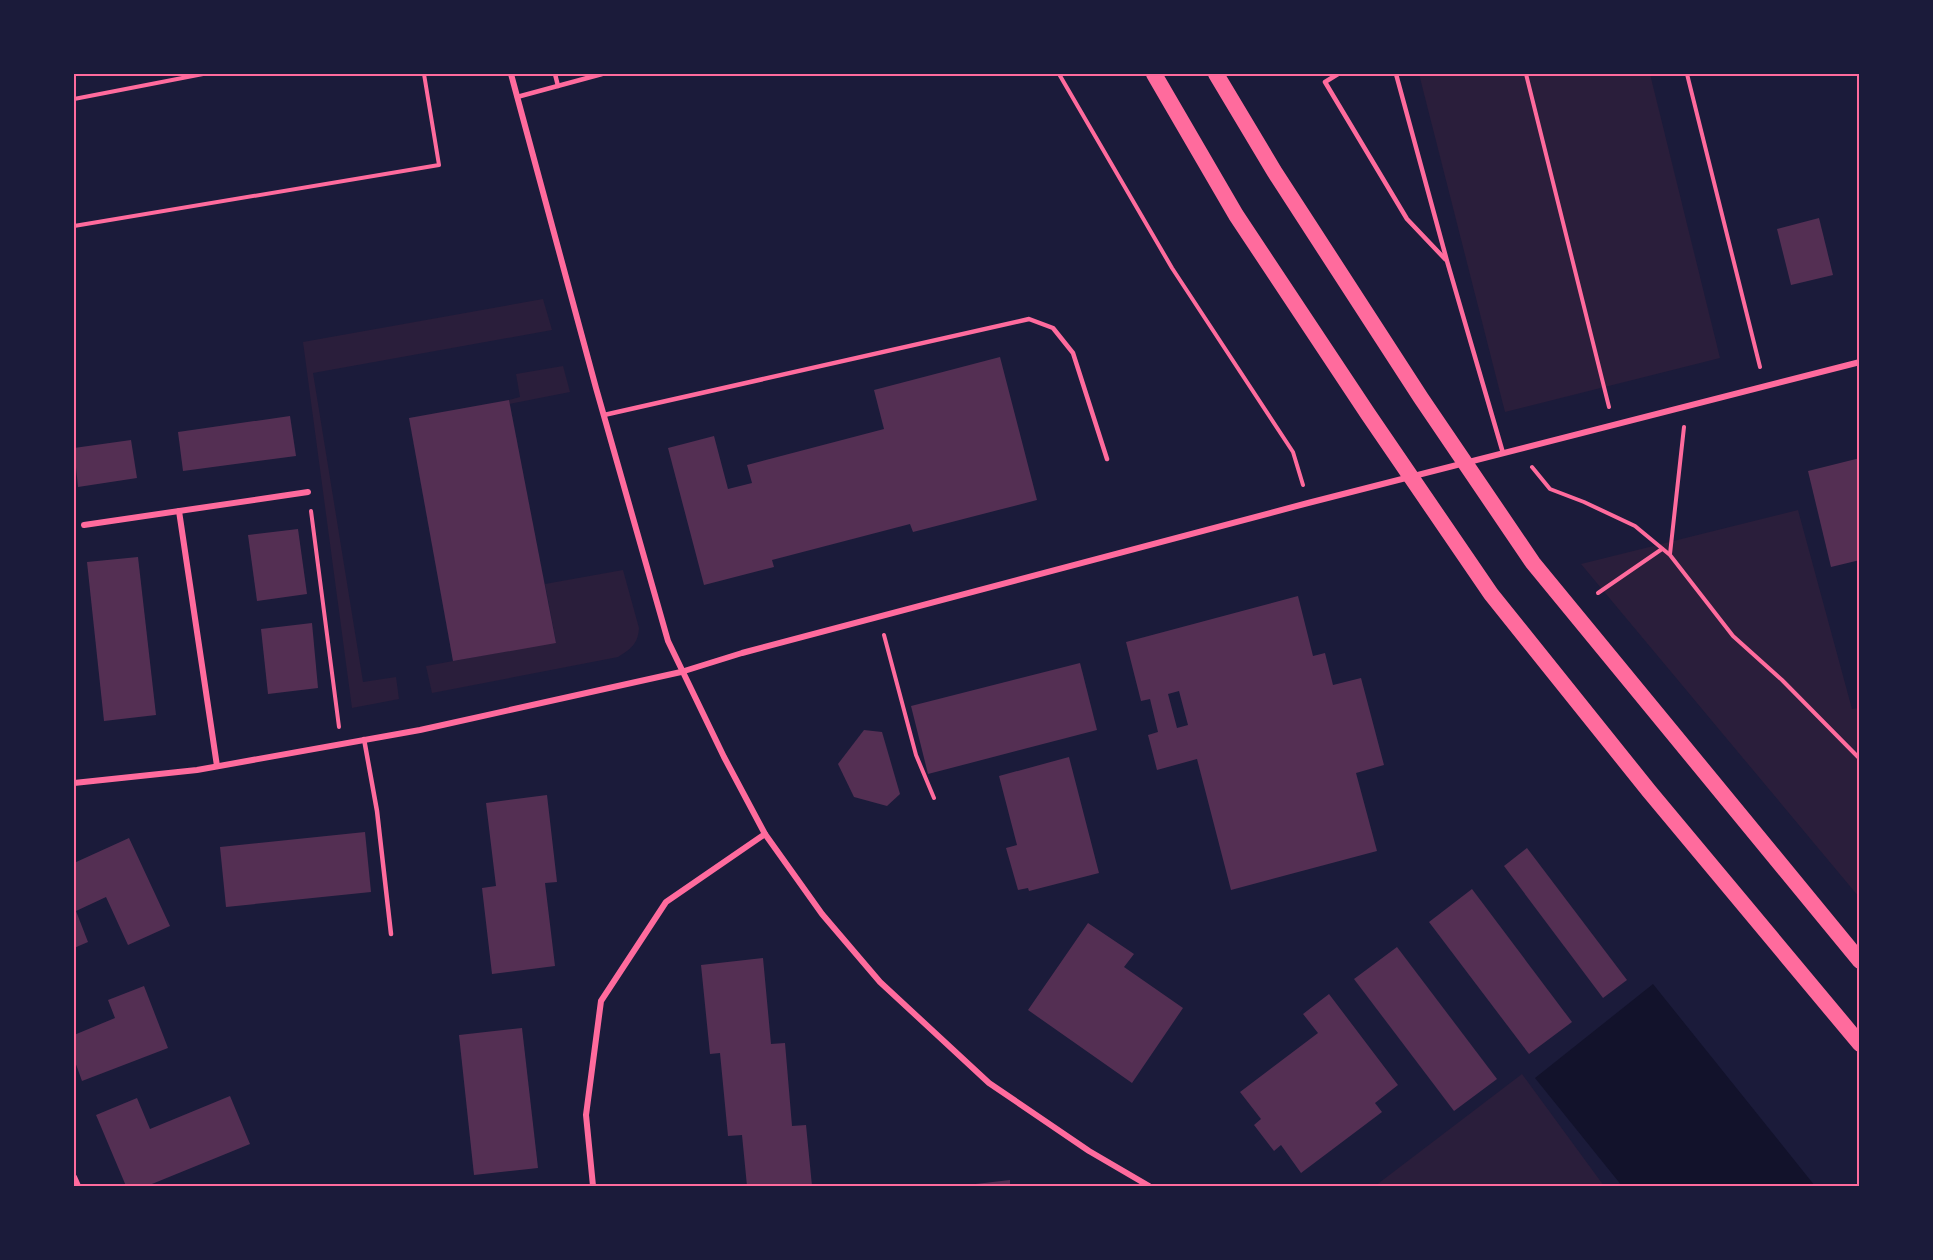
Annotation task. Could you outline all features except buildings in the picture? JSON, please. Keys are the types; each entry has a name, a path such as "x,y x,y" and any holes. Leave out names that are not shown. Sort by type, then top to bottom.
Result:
{"highway":[{"path":"1154,74 1236,215 1491,594 1649,790 1860,1044"},
{"path":"1216,74 1274,171 1421,398 1533,563 1860,961"}],"street":[{"path":"511,74 668,641 681,672 765,834 822,914 880,982 989,1083 1089,1151 1149,1186"},
{"path":"74,783 197,770 420,730 681,672 742,653 1308,502 1860,363"},
{"path":"84,525 308,492"},
{"path":"179,511 217,766"},
{"path":"593,1186 585,1115 602,1001 666,902 765,834"},
{"path":"74,1177 78,1186"}],"lane":[{"path":"555,74 558,86"},
{"path":"517,97 602,74"},
{"path":"1338,74 1325,82 1347,120 1407,219 1447,261"},
{"path":"1396,74 1503,453"},
{"path":"604,415 1029,319 1053,328 1073,353 1107,459"},
{"path":"364,739 377,811 391,934"}],"path":[{"path":"74,99 204,74"},
{"path":"74,226 439,165 424,74"},
{"path":"1059,74 1172,268 1293,452 1308,502"},
{"path":"1526,74 1614,425"},
{"path":"1687,74 1764,387"},
{"path":"1670,555 1686,407"},
{"path":"1519,449 1550,489 1635,526 1670,555 1733,636 1782,680 1860,759"},
{"path":"308,492 341,743"},
{"path":"1598,592 1662,549"},
{"path":"879,617 916,755 934,798"}],"shaded area":[{"path":"1419,74 1650,74 1720,358 1505,412"},
{"path":"543,299 552,330 313,373 363,682 396,677 399,699 352,708 303,342"},
{"path":"563,366 570,392 509,404 509,400 520,397 516,374"},
{"path":"1798,510 1852,709 1859,708 1859,897 1581,564"},
{"path":"623,570 639,628 635,642 623,654 618,657 432,693 426,666 556,642 545,584"},
{"path":"1653,984 1815,1186 1622,1186 1535,1078"},
{"path":"1522,1074 1604,1186 1375,1186"}]}
